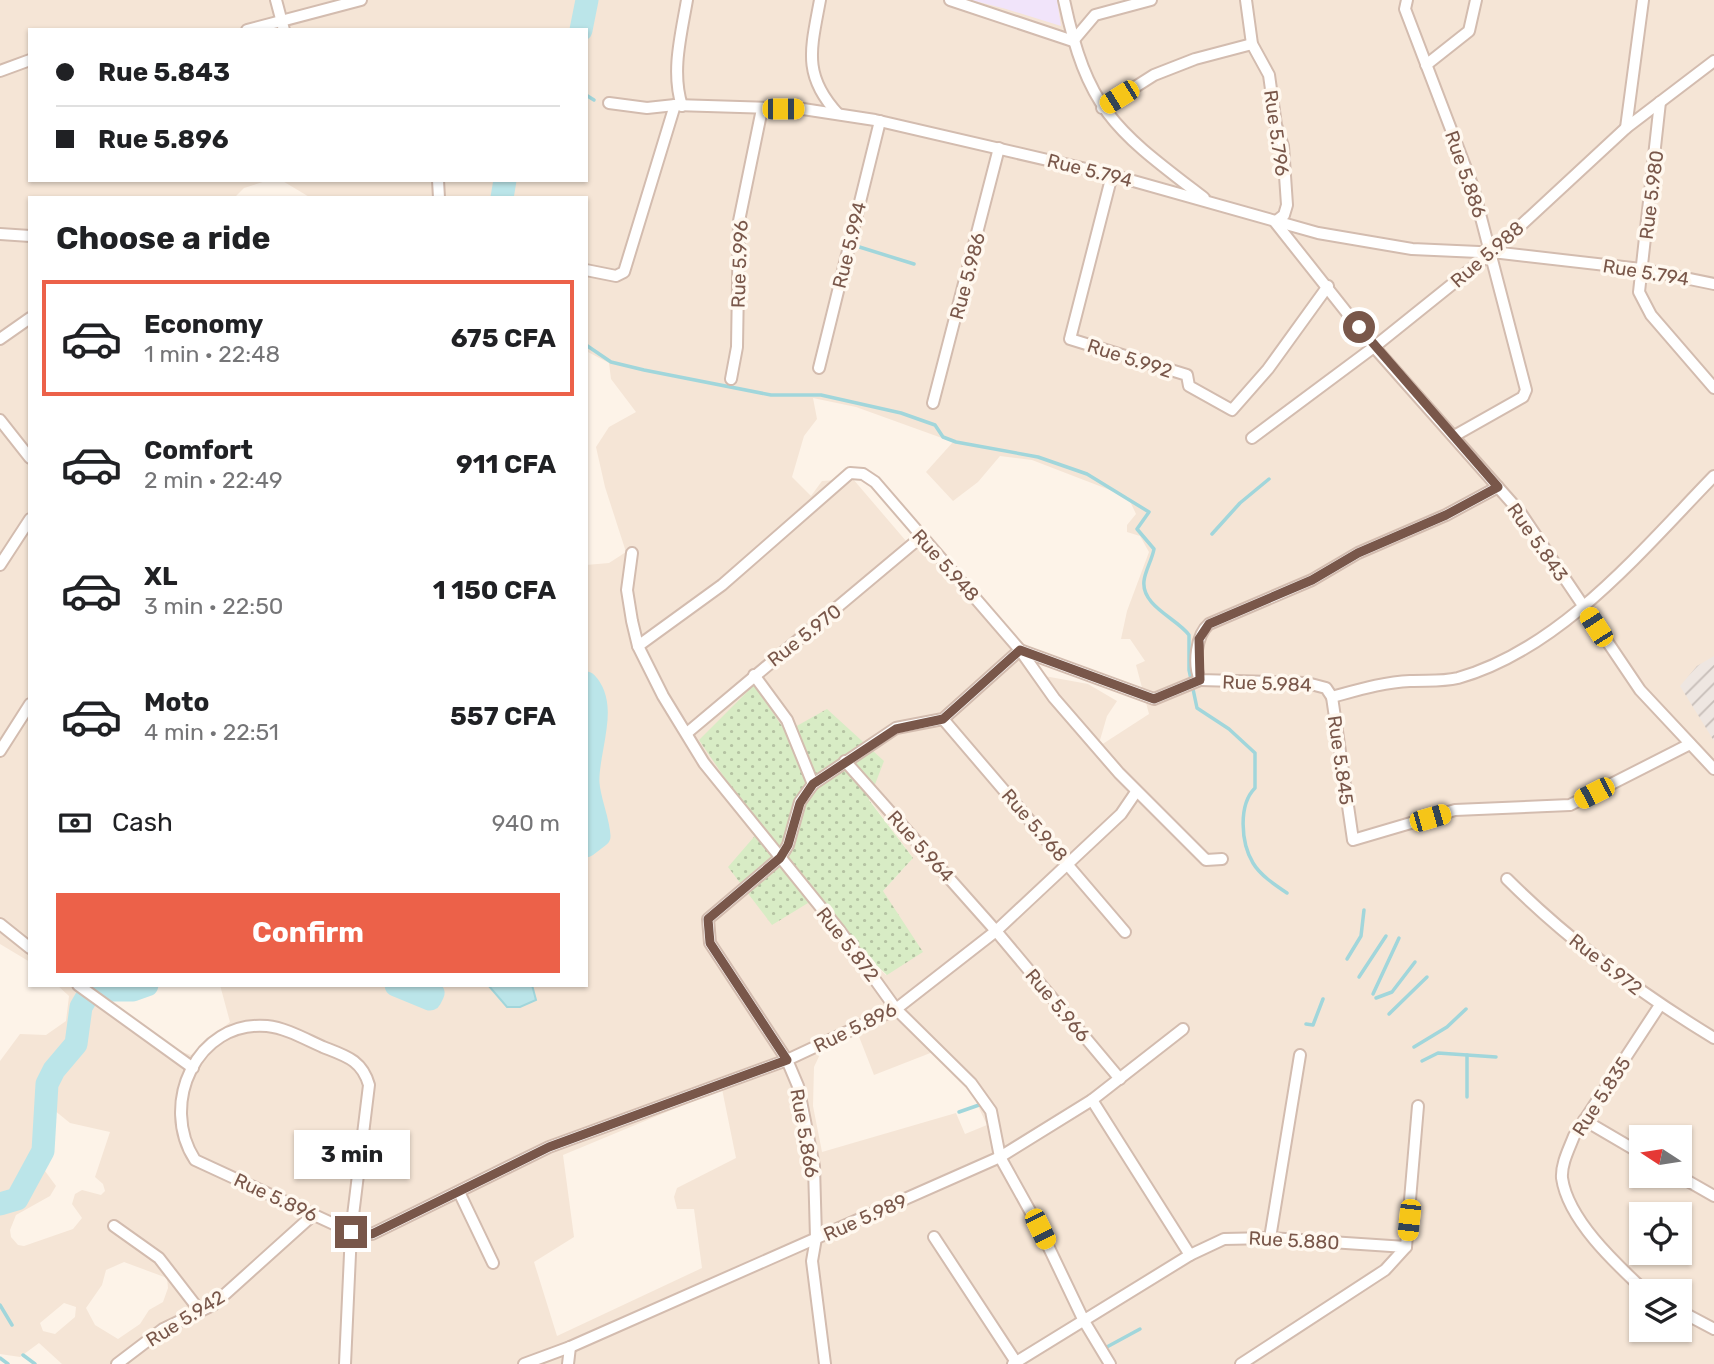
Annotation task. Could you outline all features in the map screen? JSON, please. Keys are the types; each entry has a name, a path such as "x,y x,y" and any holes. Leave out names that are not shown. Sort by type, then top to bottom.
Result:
{"street":[{"path":"276,0 283,24"},
{"path":"259,28 283,24 361,0"},
{"path":"588,270 616,276 624,272 678,106 677,67 687,0"},
{"path":"820,0 811,57 815,83 838,114"},
{"path":"950,0 1073,41"},
{"path":"1064,0 1073,41 1087,82 1102,108 1120,131 1209,202"},
{"path":"1073,41 1095,15 1151,0"},
{"name":"Rue 5.796","path":"1246,0 1252,44 1269,75 1276,125 1283,146 1287,205 1284,215 1275,222"},
{"name":"Rue 5.886","path":"1406,0 1405,9 1473,187 1526,394 1454,436"},
{"path":"1426,65 1469,31 1476,0"},
{"path":"1626,128 1643,0"},
{"path":"1102,108 1154,75 1195,59 1252,44"},
{"path":"0,71 28,61"},
{"name":"Rue 5.988","path":"1252,438 1374,347 1491,253 1626,128 1714,61"},
{"name":"Rue 5.980","path":"1660,102 1639,292 1642,301 1714,388"},
{"path":"609,103 647,108 678,106"},
{"name":"Rue 5.794","path":"678,106 803,109 880,121 1112,175 1275,222 1412,249 1491,253 1641,269 1714,284"},
{"name":"Rue 5.996","path":"731,379 737,347 739,221 762,109"},
{"name":"Rue 5.994","path":"819,368 880,121"},
{"name":"Rue 5.986","path":"933,403 999,148"},
{"name":"Rue 5.992","path":"1112,175 1070,339 1187,375 1189,386 1232,410 1268,369 1328,286"},
{"name":"Rue 5.843","path":"1275,222 1374,347 1520,512 1640,690 1714,769"},
{"path":"0,234 28,236"},
{"path":"0,339 28,319"},
{"path":"0,420 28,455"},
{"name":"Rue 5.948","path":"638,646 722,585 850,473 863,474 875,482 1020,650 1054,698 1136,792 1206,860 1222,859"},
{"name":"Rue 5.845","path":"1690,744 1570,805 1455,810 1353,840 1332,697 1387,684 1439,682 1461,677 1513,653 1584,608 1714,476"},
{"name":"Rue 5.984","path":"1332,697 1326,688 1307,683 1200,680 1199,639 1209,624 1312,580 1358,553 1446,515 1498,487"},
{"path":"0,565 28,522"},
{"name":"Rue 5.970","path":"687,733 921,537"},
{"name":"Rue 5.872","path":"632,553 627,590 638,646 663,696 704,763 860,956 897,1009 971,1083 991,1111 1000,1157 1040,1229 1084,1321 1110,1364"},
{"path":"1020,650 1154,699 1200,680"},
{"name":"Rue 5.866","path":"825,1364 812,1261 816,1238 814,1166 798,1086 787,1060 710,943 708,919 720,906 780,858 788,845 800,803 813,784 896,729 943,719 1020,650"},
{"path":"754,675 787,720 813,784"},
{"path":"0,751 28,707"},
{"name":"Rue 5.968","path":"943,719 1125,932"},
{"name":"Rue 5.964","path":"845,761 996,931"},
{"name":"Rue 5.896","path":"345,1364 351,1232 369,1086 358,1062 286,1031 260,1027 238,1030 204,1048 183,1093 179,1113 185,1144 195,1160 351,1232 372,1234 549,1147 787,1060 897,1009 996,931 1126,808 1136,792"},
{"name":"Rue 5.972","path":"1507,879 1538,910 1660,1005 1714,1038"},
{"path":"0,924 28,946"},
{"name":"Rue 5.966","path":"996,931 1120,1079"},
{"path":"81,987 193,1068"},
{"name":"Rue 5.835","path":"1633,1279 1593,1238 1573,1204 1562,1178 1564,1159 1584,1120 1660,1005"},
{"name":"Rue 5.989","path":"524,1364 570,1348 1000,1157 1092,1100 1183,1030"},
{"path":"1270,1238 1300,1055"},
{"path":"1092,1100 1190,1255"},
{"path":"1241,1364 1385,1270 1406,1247 1418,1105"},
{"path":"1584,1120 1629,1146"},
{"path":"1692,1183 1714,1196"},
{"path":"460,1192 493,1263"},
{"name":"Rue 5.942","path":"117,1364 163,1329 213,1305 313,1215"},
{"path":"114,1226 159,1258 200,1311"},
{"path":"934,1237 1015,1363"},
{"name":"Rue 5.880","path":"1015,1363 1190,1255 1224,1239 1270,1238 1406,1247"},
{"path":"1692,1317 1714,1329"},
{"path":"568,1364 570,1348"}],"shaded area":[{"path":"0,0 1714,0 1714,1364 62,1364 39,1343 20,1357 0,1354 0,1061 20,1034 46,1035 66,1021 69,996 59,987 93,987 176,1050 191,1055 230,1022 221,987 588,987 588,565 609,563 626,552 605,487 596,447 609,427 636,412 611,379 609,363 588,352 588,196 308,196 284,182 588,182 588,28 28,28 28,182 263,182 244,188 236,196 28,196 28,961 0,944","holes":["813,398 856,407 953,442 926,472 953,501 978,482 1000,456 1032,460 1128,497 1136,514 1127,525 1127,532 1140,536 1149,552 1127,611 1121,639 1130,639 1145,661 1136,665 1149,714 1098,747 1107,716 1117,701 1088,684 1039,675 1020,660 996,626 930,551 906,541 853,479 822,481 811,496 792,477 804,436 817,419","869,799 913,858 883,891 886,975 808,902 761,831","858,1034 874,1075 938,1050 970,1089 987,1125 965,1134 956,1113 822,1152 813,1106 814,1067 823,1048","722,1089 736,1158 677,1188 674,1197 677,1209 694,1209 702,1268 557,1336 534,1262 574,1237 563,1155","54,1110 70,1123 110,1132 95,1177 103,1184 105,1191 101,1195 82,1190 75,1194 72,1204 82,1218 73,1229 24,1246 18,1245 11,1237 10,1230 16,1215 50,1196 56,1186 45,1171 40,1150","124,1262 167,1278 168,1288 163,1302 149,1310 140,1324 118,1339 95,1325 86,1308 102,1285 106,1270","64,1303 76,1307 75,1317 55,1334 43,1331 40,1323"]},
{"path":"971,0 1057,0 1061,26 1006,9"},
{"path":"1714,656 1714,741 1680,686 1697,666"}],"green space":[{"path":"754,685 786,732 827,709 884,761 869,800 913,858 883,891 923,952 887,975 808,903 772,925 728,867 760,830 699,740"}],"water":[{"path":"490,987 533,987 536,1000 520,1007 507,1007"}],"waterway":[{"path":"581,28 587,0"},
{"path":"588,96 594,100"},
{"path":"502,196 505,182"},
{"path":"853,245 914,264"},
{"path":"588,346 611,362 644,370 771,395 821,395 901,413 935,425 943,437 956,442 1038,457 1087,474 1149,512 1137,529 1154,549 1144,581 1145,590 1154,605 1189,635 1189,670 1197,708 1229,729 1255,753 1255,788 1246,804 1243,824 1246,845 1260,872 1287,893"},
{"path":"1212,534 1240,503 1269,479"},
{"path":"588,686 596,704 588,771"},
{"path":"588,771 588,783"},
{"path":"588,783 599,836 588,844"},
{"path":"1347,959 1361,936 1364,910"},
{"path":"1359,977 1386,936"},
{"path":"1373,994 1399,938"},
{"path":"1376,998 1392,992 1415,962"},
{"path":"1389,1014 1427,977"},
{"path":"0,1204 17,1199 43,1151 47,1084 54,1070 76,1044 81,1007 91,990 133,990 141,987"},
{"path":"401,987 430,999 433,993 428,987"},
{"path":"1306,1024 1313,1025 1323,999"},
{"path":"1414,1047 1447,1027 1466,1009"},
{"path":"1422,1061 1438,1053 1496,1057"},
{"path":"1467,1055 1467,1097"},
{"path":"959,1112 979,1105"},
{"path":"0,1305 12,1325"},
{"path":"1105,1348 1140,1329"},
{"path":"23,1355 35,1364"},
{"path":"0,1358 8,1364"}],"route":[{"path":"351,1232 372,1234 549,1147 787,1060 710,943 708,919 720,906 780,858 788,845 800,803 813,784 866,746 896,729 943,719 1020,650 1154,699 1200,680 1197,674 1199,639 1202,630 1209,624 1312,580 1358,553 1446,515 1498,487 1359,327"}]}
